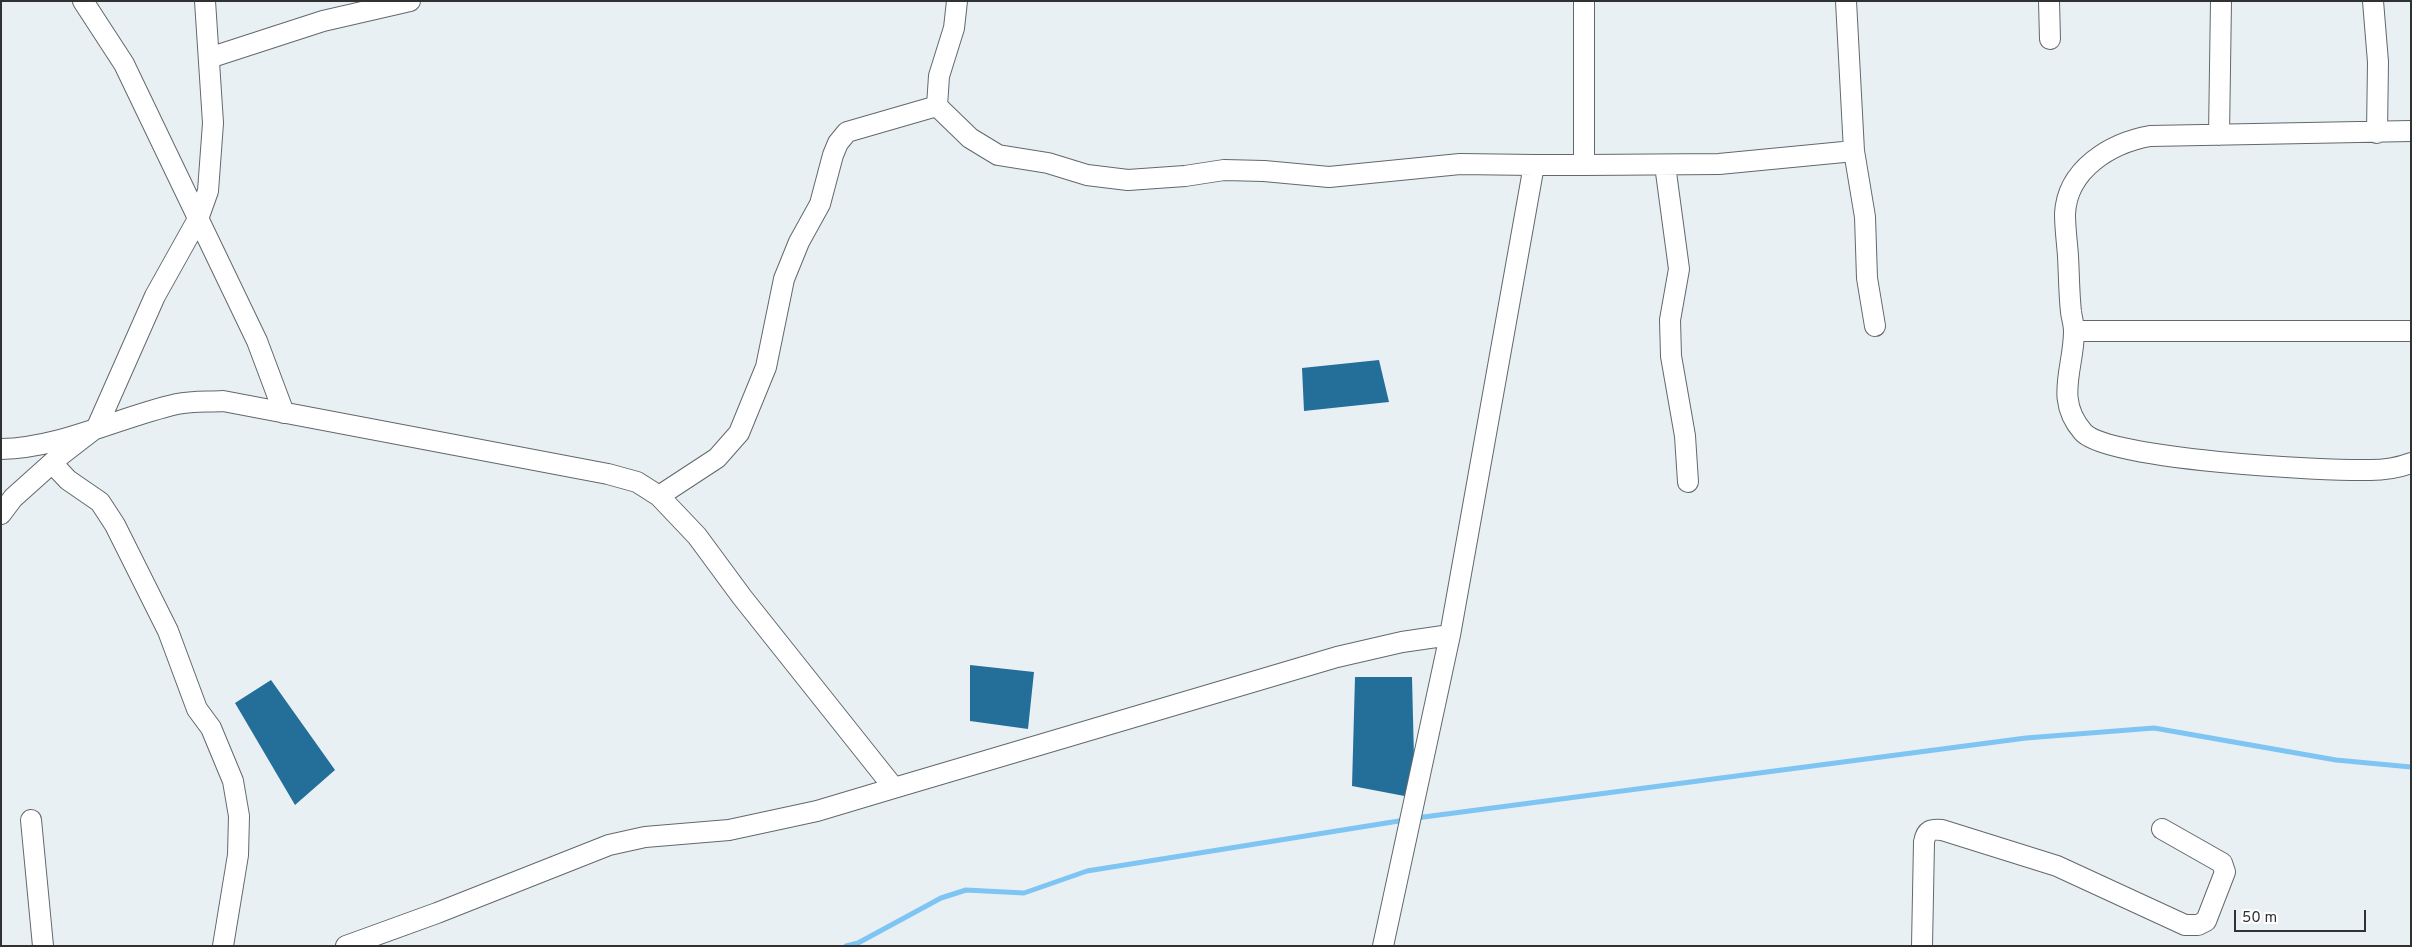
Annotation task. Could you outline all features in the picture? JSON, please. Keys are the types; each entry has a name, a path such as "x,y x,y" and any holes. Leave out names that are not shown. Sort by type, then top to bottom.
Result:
{"street":[{"path":"83,1 124,64 257,341 284,413"},
{"path":"1,514 13,498 52,463 97,427 155,296 198,219 208,191 213,123 206,1"},
{"path":"209,58 323,21 383,9 410,1"},
{"path":"957,1 954,28 939,76 937,106 970,138 998,155 1048,163 1087,175 1128,180 1186,176 1224,170 1264,171 1329,177 1460,164 1718,164 1854,151"},
{"path":"1584,1 1584,165"},
{"path":"1846,1 1854,151 1865,217 1868,278 1875,326"},
{"path":"2049,1 2050,39"},
{"path":"2219,135 2221,1"},
{"path":"2373,1 2378,62 2377,133"},
{"path":"659,496 717,458 739,433 766,367 784,279 799,242 820,204 838,143 847,132 937,106"},
{"path":"2411,131 2150,136 2130,140 2103,152 2082,172 2069,192 2065,213 2071,312 2074,331 2068,376 2067,402 2074,420 2085,434 2097,442 2141,452 2223,463 2370,470 2398,468 2411,463"},
{"path":"1383,946 1408,839 1450,635 1534,165"},
{"path":"1665,165 1679,269 1670,320 1671,356 1685,436 1688,482"},
{"path":"2074,331 2411,331"},
{"path":"1,449 21,448 179,404 223,401 608,474 637,482 659,496 697,536 894,788"},
{"path":"52,463 68,480 100,502 115,526 168,631 197,709 214,736 233,781 239,816 238,855 223,946"},
{"path":"346,946 437,913 609,845 645,837 728,830 817,811 1336,657 1402,642 1450,635"},
{"path":"31,820 43,946"},
{"path":"1922,946 1924,842 1928,831 1932,829 1942,830 2057,866 2185,925 2198,925 2206,921 2225,872 2222,863 2162,829"}],"building":[{"path":"1379,360 1389,402 1304,411 1302,368"},
{"path":"970,665 1034,672 1028,729 970,721"},
{"path":"1355,677 1412,677 1415,798 1352,786"},
{"path":"271,680 335,770 295,805 235,703"}],"waterway":[{"path":"1416,818 2026,738 2154,728 2336,760 2411,767"},
{"path":"846,946 858,943 941,898 966,890 1024,893 1087,871 1405,820"}]}
